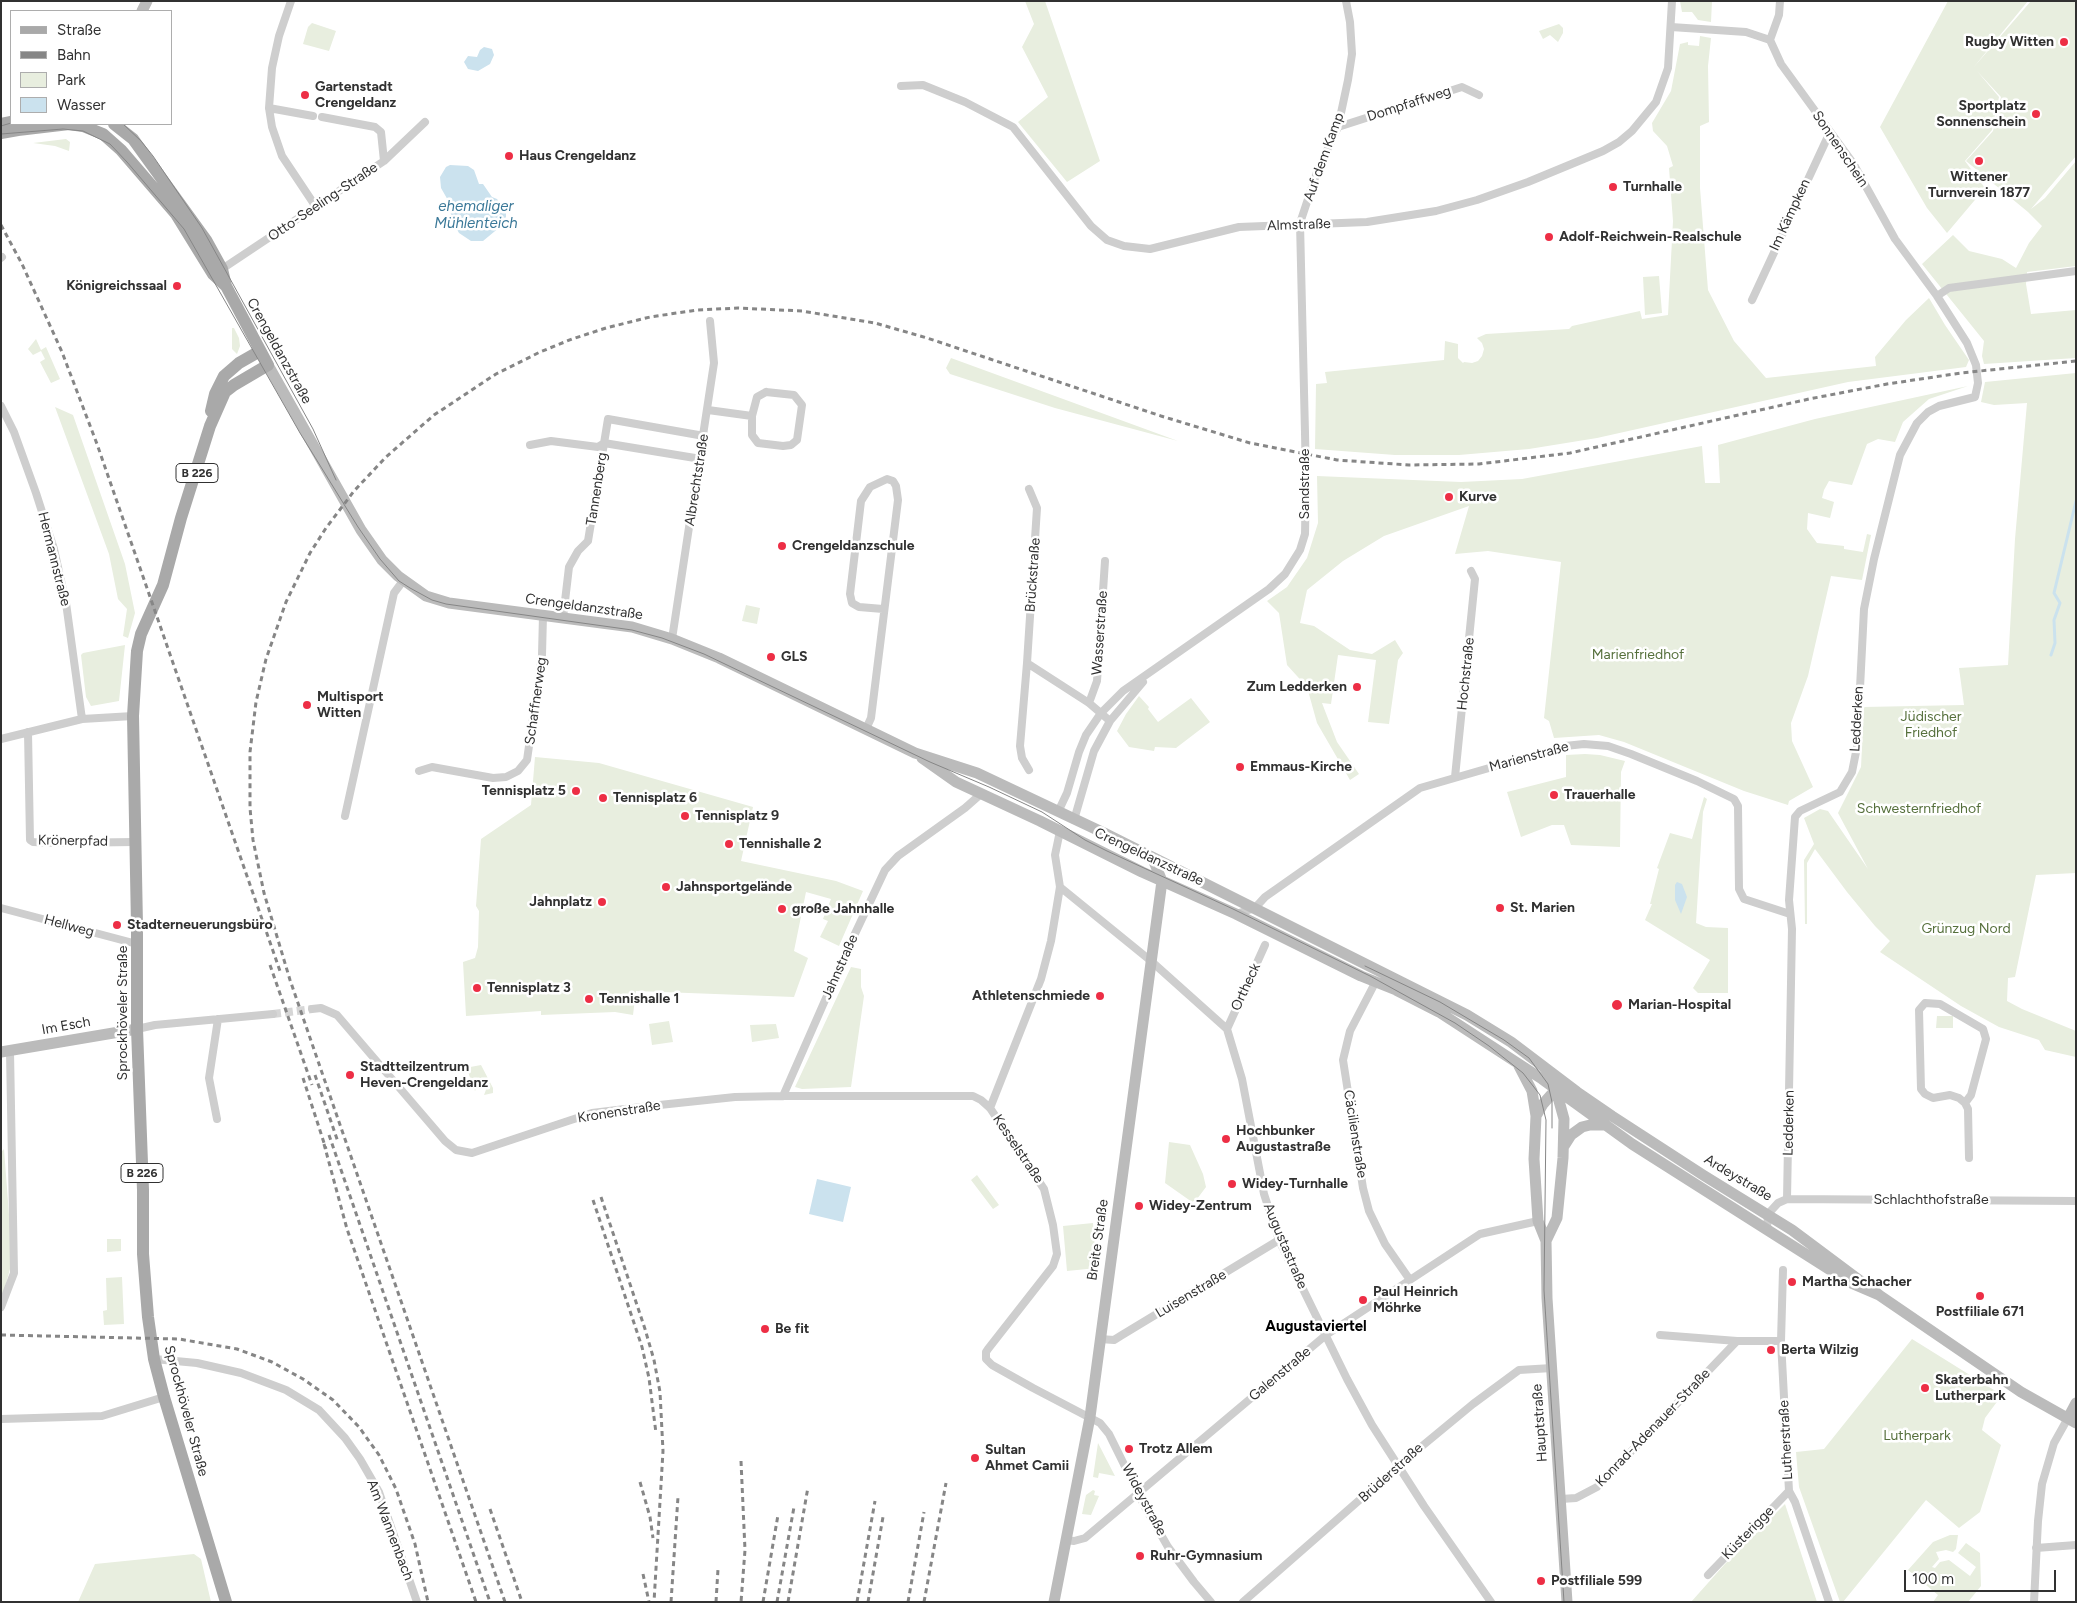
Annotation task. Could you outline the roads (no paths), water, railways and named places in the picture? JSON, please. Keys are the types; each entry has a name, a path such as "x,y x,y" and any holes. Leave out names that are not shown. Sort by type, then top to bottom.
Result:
{"main road":[{"path":"1,133 54,125"},
{"path":"82,125 99,128"},
{"name":"Crengeldanzstraße","path":"115,125 133,139 152,163 206,240 218,272"},
{"name":"Crengeldanzstraße","path":"99,128 121,150 176,214 218,272 355,521 382,560 403,581 426,596 449,603 632,627 672,639 733,665 915,753 961,767 995,781 1459,1010 1511,1042 1548,1071 1557,1091"},
{"name":"Sprockhöveler Straße","path":"210,426 212,407 220,382 239,363 260,351"},
{"name":"Sprockhöveler Straße","path":"226,1602 164,1398 154,1358 143,1254 143,1190 136,1029 137,944 133,716 137,651 142,634 163,585 181,518 210,426 225,392 268,365"},
{"name":"Crengeldanzstraße","path":"915,753 956,782 1439,1012 1557,1091"},
{"path":"982,793 995,781"},
{"path":"1058,812 1060,831"},
{"path":"1060,831 1074,820"},
{"path":"1152,857 1162,881"},
{"name":"Breite Straße","path":"1054,1602 1090,1417 1162,881"},
{"path":"1375,982 1378,971"},
{"name":"Im Esch","path":"5,1051 136,1029"},
{"path":"1513,1060 1523,1052"},
{"name":"Hauptstraße","path":"1513,1060 1530,1085 1536,1116 1534,1159 1538,1221 1546,1242 1547,1298 1567,1602"},
{"name":"Ardeystraße","path":"1548,1071 1718,1185 1781,1222 1879,1295"},
{"path":"1536,1116 1543,1104 1557,1091 1577,1092"},
{"path":"1557,1091 1605,1125 1776,1236 1851,1283 1879,1295 2021,1392 2072,1420 2076,1403"},
{"name":"Hauptstraße","path":"1546,1242 1557,1218 1563,1148 1564,1119 1557,1091"},
{"path":"1563,1148 1571,1135 1582,1127 1590,1124 1605,1125"}],"street":[{"path":"291,1 279,36 272,68 269,108 272,127 282,156 316,207"},
{"name":"Auf dem Kamp","path":"1300,223 1317,172 1338,127 1348,80 1352,54 1350,22 1346,1"},
{"path":"1672,1 1671,27 1746,32 1770,40 1779,15 1780,1"},
{"name":"Almstraße","path":"901,86 923,85 965,102 1013,127 1091,226 1107,240 1124,246 1150,249 1239,227 1300,223 1368,222 1436,211 1476,200 1528,182 1602,151 1619,142 1656,102 1668,68 1671,27"},
{"name":"Sonnenschein","path":"1770,40 1781,64 1853,164 1895,239 1937,296 1972,351 1976,365"},
{"name":"Dompfaffweg","path":"1338,127 1462,87 1479,95"},
{"path":"269,108 313,116"},
{"path":"322,117 375,127 381,132 384,161"},
{"name":"Otto-Seeling-Straße","path":"218,272 384,161 426,122"},
{"name":"Im Kämpken","path":"1752,300 1830,132"},
{"name":"Sandstraße","path":"1058,812 1067,793 1082,744 1101,713 1123,691 1152,673 1269,589 1285,574 1300,550 1305,534 1306,482 1300,223"},
{"path":"1937,296 1949,288 2076,271"},
{"name":"Albrechtstraße","path":"672,639 701,459 714,363 710,321"},
{"name":"Ledderken","path":"1787,1199 1792,928 1789,900 1796,817 1800,811 1840,792 1852,772 1858,747 1864,609 1874,558 1900,455 1917,423 1928,412 1939,406 1975,397 1978,383 1976,365"},
{"path":"766,392 794,396 802,405 797,440 791,445 782,446 758,443 752,435 752,416 758,397 766,392"},
{"name":"Hermannstraße","path":"1,406 14,432 54,549 66,603 82,719"},
{"path":"708,410 752,416"},
{"name":"Tannenberg","path":"563,618 569,567 578,551 588,541 608,419 704,436"},
{"path":"530,445 551,440 598,447 604,443"},
{"name":"Tannenberg","path":"604,443 701,459"},
{"path":"866,730 871,718 898,500 896,486 893,481 887,479 870,487 861,501 850,594 852,603 859,607 883,609"},
{"name":"Brückstraße","path":"1029,489 1038,508 1028,663 1020,746 1022,758 1029,770"},
{"name":"Wasserstraße","path":"1090,703 1097,681 1105,561"},
{"name":"Hochstraße","path":"1455,777 1475,579 1471,571"},
{"path":"345,816 394,593 403,581"},
{"name":"Schaffnerweg","path":"419,771 432,767 493,778 506,777 518,771 527,760 542,655 543,615"},
{"path":"1028,663 1090,703 1110,721"},
{"name":"Sandstraße","path":"1074,820 1091,756 1110,721 1152,673"},
{"path":"1,739 82,719 133,716"},
{"name":"Krönerpfad","path":"28,732 30,840 33,842 56,843 135,842"},
{"name":"Marienstraße","path":"1236,914 1255,908 1265,897 1420,788 1565,746 1584,744 1608,746 1697,781 1737,802 1739,890 1744,899 1790,914"},
{"name":"Jahnstraße","path":"783,1096 844,957 885,870 898,856 965,808 982,793"},
{"path":"1060,831 1055,855 1060,887 1151,961 1227,1029"},
{"name":"Kesselstraße","path":"992,1365 986,1359 986,1352 1053,1266 1057,1254 1053,1225 1044,1189 990,1108 1041,979 1051,941 1060,887"},
{"name":"Hellweg","path":"1,908 137,944"},
{"name":"Ortheck","path":"1227,1029 1265,945"},
{"name":"Cäcilienstraße","path":"1375,982 1350,1030 1343,1060 1369,1211 1380,1235 1410,1280"},
{"path":"1965,1103 1971,1095 1986,1039 1983,1029 1940,1004 1925,1002 1919,1010 1921,1089 1925,1094 1933,1098 1950,1095 1959,1098 1965,1103 1968,1109 1969,1158"},
{"name":"Kronenstraße","path":"312,1009 321,1008 337,1015 445,1141 456,1150 476,1152 592,1113 734,1097 973,1096 990,1108"},
{"path":"136,1029 155,1025 273,1014"},
{"path":"217,1118 209,1078 218,1019"},
{"name":"Augustastraße","path":"1227,1029 1242,1079 1264,1194 1280,1240 1372,1425 1480,1589 1491,1602"},
{"path":"1,1307 14,1273 5,1051"},
{"path":"1766,1229 1768,1214 1778,1203 1787,1199"},
{"name":"Schlachthofstraße","path":"1787,1199 2076,1201"},
{"name":"Galenstraße","path":"1066,1540 1074,1541 1085,1538 1326,1335 1480,1234 1538,1221"},
{"path":"1776,1236 1781,1222"},
{"name":"Luisenstraße","path":"1100,1338 1114,1340 1122,1336 1280,1240"},
{"name":"Lutherstraße","path":"1783,1270 1781,1341 1789,1491 1798,1510 1829,1602"},
{"path":"1660,1335 1737,1341 1781,1341"},
{"name":"Konrad-Adenauer-Straße","path":"1560,1499 1576,1498 1597,1487 1737,1341"},
{"name":"Am Wannenbach","path":"154,1358 197,1363 241,1373 286,1390 318,1410 345,1438 360,1459 379,1492 417,1602"},
{"name":"Wideystraße","path":"992,1365 1100,1423 1109,1434 1145,1507 1168,1547 1210,1602"},
{"name":"Brüderstraße","path":"1243,1602 1432,1437 1519,1370 1552,1368"},
{"path":"1,1418 102,1416 164,1398"},
{"path":"2034,1602 2036,1548 2044,1477 2054,1443 2072,1420"},
{"name":"Küsterigge","path":"1708,1575 1789,1491"},
{"path":"2036,1548 2076,1544"}],"water":[{"path":"484,47 492,49 494,55 490,64 478,71 468,69 464,62 468,56 477,57 480,50"},
{"name":"ehemaliger Mühlenteich","path":"450,165 468,166 474,170 479,184 483,184 506,212 506,222 483,241 471,241 459,233 452,221 449,202 441,188 440,177 446,167"},
{"path":"1677,882 1682,884 1687,897 1681,914 1675,900 1675,885"},
{"path":"817,1179 851,1187 843,1222 809,1214"}],"waterway":[{"path":"2051,655 2055,643 2054,620 2060,603 2054,593 2076,501"}],"tunnel":[{"path":"273,1014 312,1009"}],"tram line":[{"path":"1,126 10,123"},
{"path":"124,125 153,156 202,228 313,429 336,480"},
{"path":"1,134 63,129 83,131 110,144 127,162 184,229 300,433 358,527 380,559 399,581 410,588 432,600 446,604 632,630 662,638 704,654 930,762 1042,812 1085,840 1370,976 1455,1023 1489,1046 1523,1073 1540,1095 1546,1120 1544,1290 1564,1602"},
{"path":"1365,966 1440,1002 1504,1040 1529,1058 1548,1084 1552,1102 1552,1128"}],"railway":[{"path":"1,225 22,264 62,352 97,444 281,974"},
{"path":"505,1602 290,980 264,893 253,840 250,808 250,752 256,702 266,659 286,602 310,553 354,491 386,457 434,415 496,374 540,352 572,339 650,317 697,310 738,308 802,311 875,323 927,338 1161,416 1250,443 1337,460 1409,465 1479,464 1570,453 1809,399 1887,384 1961,373 2076,361"},
{"path":"270,965 312,1085"},
{"path":"315,1075 338,1142"},
{"path":"303,1078 326,1149"},
{"path":"329,1135 490,1602"},
{"path":"324,1144 347,1229 476,1602"},
{"path":"601,1197 645,1329 654,1360 660,1392 663,1451 654,1602"},
{"path":"593,1200 642,1347 649,1378 656,1433"},
{"path":"1,1335 179,1339 237,1349 272,1362 303,1379 333,1400 359,1427 379,1455 396,1489 415,1544 428,1602"},
{"path":"741,1461 745,1550 741,1602"},
{"path":"640,1482 650,1517 653,1538"},
{"path":"924,1602 946,1483"},
{"path":"788,1602 808,1487"},
{"path":"671,1602 678,1497"},
{"path":"857,1602 875,1501"},
{"path":"777,1602 794,1507"},
{"path":"490,1509 522,1602"},
{"path":"908,1602 924,1512"},
{"path":"763,1602 778,1515"},
{"path":"868,1602 883,1517"},
{"path":"716,1602 718,1569"},
{"path":"643,1574 649,1602"}],"place":[{"name":"Rugby Witten","path":"2064,42"},
{"name":"Gartenstadt Crengeldanz","path":"305,95"},
{"name":"Sportplatz Sonnenschein","path":"2036,114"},
{"name":"Haus Crengeldanz","path":"509,156"},
{"name":"Wittener Turnverein 1877","path":"1979,161"},
{"name":"Turnhalle","path":"1613,187"},
{"name":"Adolf-Reichwein-Realschule","path":"1549,237"},
{"name":"Königreichssaal","path":"177,286"},
{"name":"Kurve","path":"1449,497"},
{"name":"Crengeldanzschule","path":"782,546"},
{"name":"GLS","path":"771,657"},
{"name":"Zum Ledderken","path":"1357,687"},
{"name":"Multisport Witten","path":"307,705"},
{"name":"Emmaus-Kirche","path":"1240,767"},
{"name":"Tennisplatz 5","path":"576,791"},
{"name":"Trauerhalle","path":"1554,795"},
{"name":"Tennisplatz 6","path":"603,798"},
{"name":"Tennisplatz 9","path":"685,816"},
{"name":"Tennishalle 2","path":"729,844"},
{"name":"Jahnsportgelände","path":"666,887"},
{"name":"Jahnplatz","path":"602,902"},
{"name":"St. Marien","path":"1500,908"},
{"name":"große Jahnhalle","path":"782,909"},
{"name":"Stadterneuerungsbüro","path":"117,925"},
{"name":"Tennisplatz 3","path":"477,988"},
{"name":"Athletenschmiede","path":"1100,996"},
{"name":"Tennishalle 1","path":"589,999"},
{"name":"Marian-Hospital","path":"1617,1005"},
{"name":"Stadtteilzentrum Heven-Crengeldanz","path":"350,1075"},
{"name":"Hochbunker Augustastraße","path":"1226,1139"},
{"name":"Widey-Turnhalle","path":"1232,1184"},
{"name":"Widey-Zentrum","path":"1139,1206"},
{"name":"Martha Schacher","path":"1792,1282"},
{"name":"Postfiliale 671","path":"1980,1296"},
{"name":"Paul Heinrich Möhrke","path":"1363,1300"},
{"name":"Be fit","path":"765,1329"},
{"name":"Berta Wilzig","path":"1771,1350"},
{"name":"Skaterbahn Lutherpark","path":"1925,1388"},
{"name":"Trotz Allem","path":"1129,1449"},
{"name":"Sultan Ahmet Camii","path":"975,1458"},
{"name":"Ruhr-Gymnasium","path":"1140,1556"},
{"name":"Postfiliale 599","path":"1541,1581"}],"district":[{"name":"Augustaviertel","path":"1316,1327"}],"park label":[{"name":"Marienfriedhof","path":"1638,655"},
{"name":"Jüdischer Friedhof","path":"1931,726"},
{"name":"Schwesternfriedhof","path":"1919,809"},
{"name":"Grünzug Nord","path":"1966,929"},
{"name":"Lutherpark","path":"1917,1436"}]}
